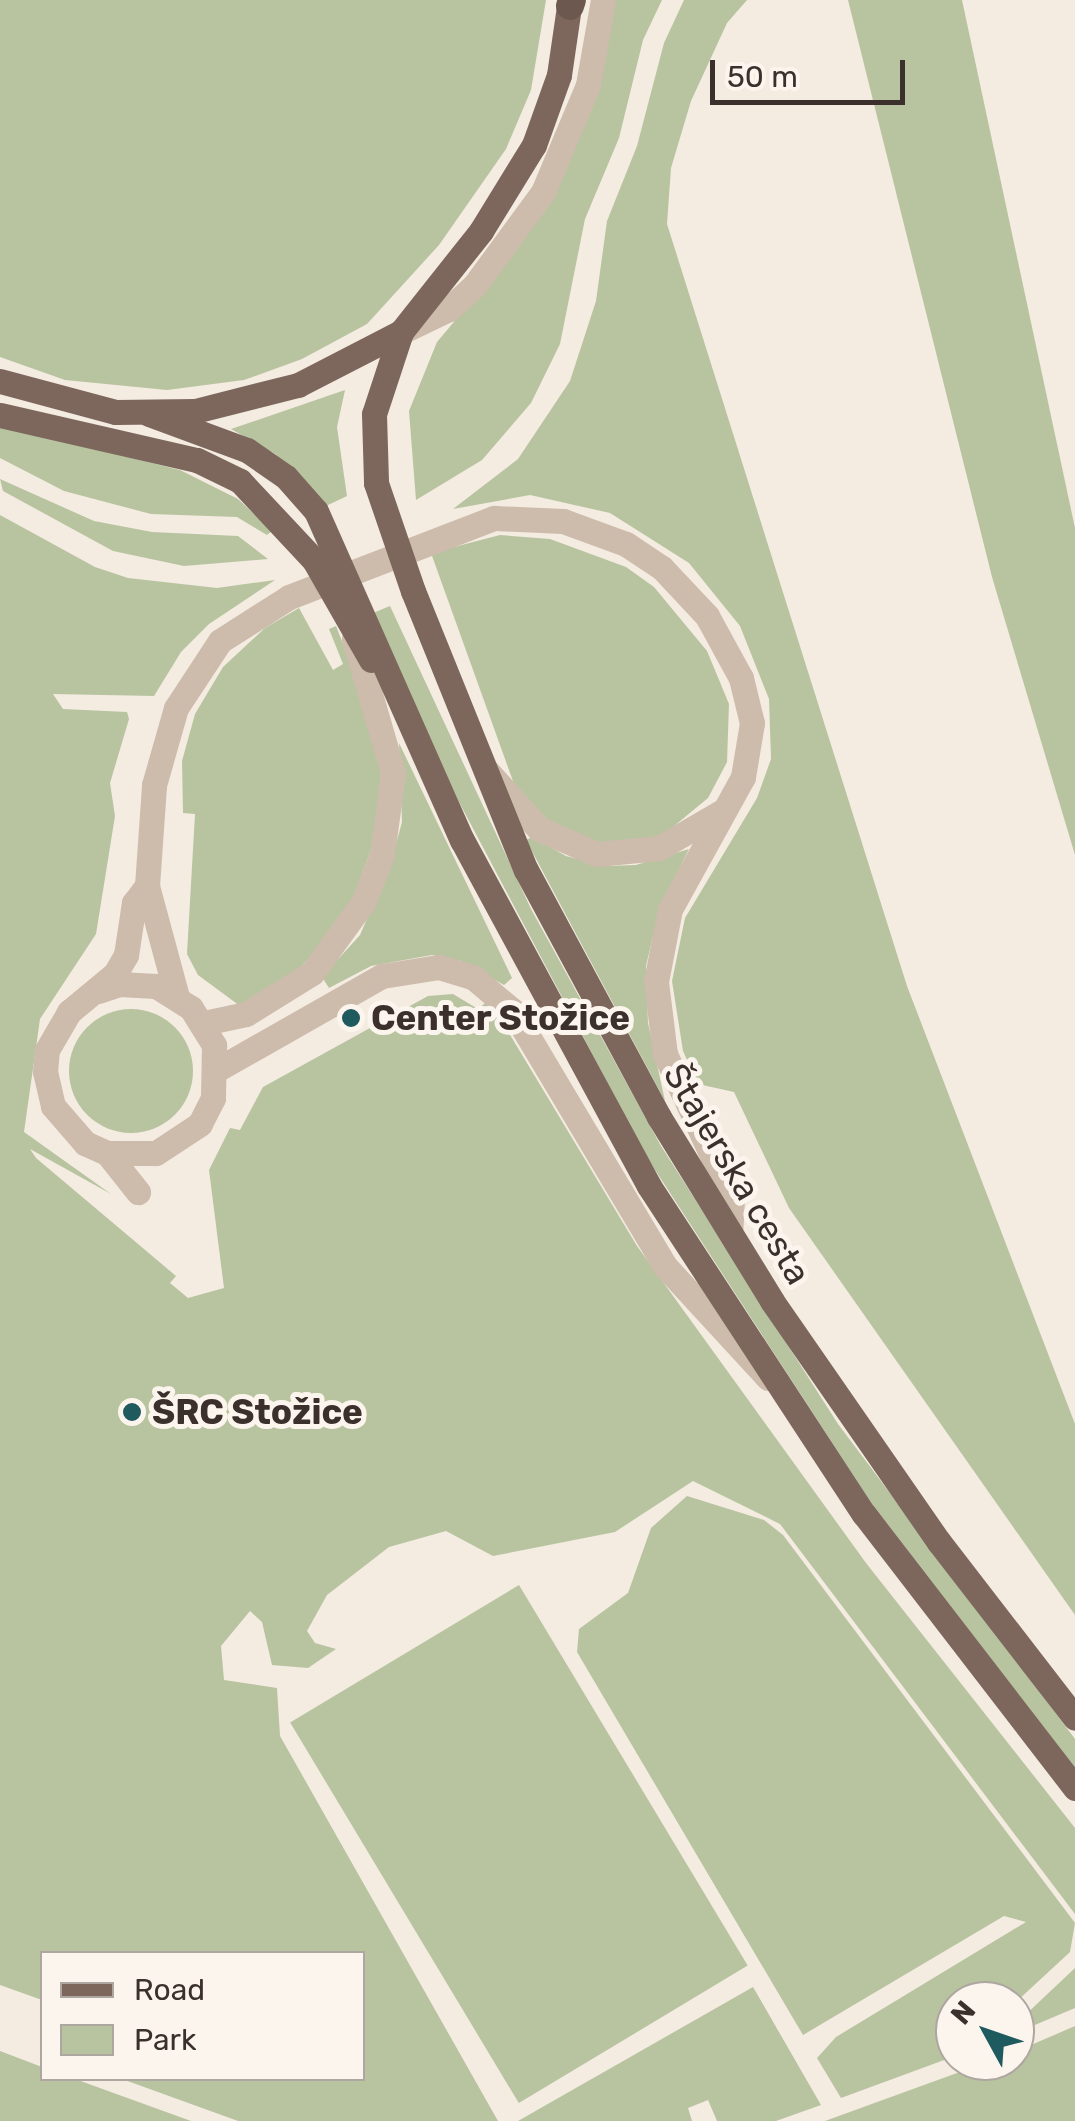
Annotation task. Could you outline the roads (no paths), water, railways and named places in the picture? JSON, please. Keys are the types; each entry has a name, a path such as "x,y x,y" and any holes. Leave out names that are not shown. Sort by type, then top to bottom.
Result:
{"main road":[{"path":"0,381 77,405 149,414 195,411 298,385 401,332 480,231 528,154 559,75 570,2"},
{"name":"Štajerska cesta","path":"401,332 374,414 376,483 412,591 478,760 602,1014 730,1235 893,1479 1075,1718"},
{"path":"149,414 246,450 286,477 316,511 357,616 404,716 571,1050 774,1385 910,1578 1075,1788"},
{"path":"0,416 210,465 255,492 286,524 357,616"}],"street":[{"path":"401,332 449,309 474,286 543,192 588,85 603,0"},
{"path":"177,997 147,886 163,743 194,674 220,641 288,597 494,518 541,517 606,536 645,555 692,598 731,654 752,723 748,759 670,910 656,982 664,1054 732,1200 730,1235"},
{"path":"204,1023 246,1014 312,973 364,900 382,854 392,773 357,616"},
{"path":"478,760 539,829 583,852 644,853 725,809"},
{"path":"138,1192 107,1154 66,1127 45,1072 55,1033 69,1012 98,991 126,955 134,903 147,886"},
{"path":"218,1069 382,976 439,967 474,978 513,1011 665,1266 774,1385"},
{"path":"98,991 136,984 177,997 204,1023 218,1069 200,1124 178,1143 156,1153 107,1154"}],"place":[{"name":"Center Stožice","path":"351,1018"},
{"name":"ŠRC Stožice","path":"132,1412"}]}
